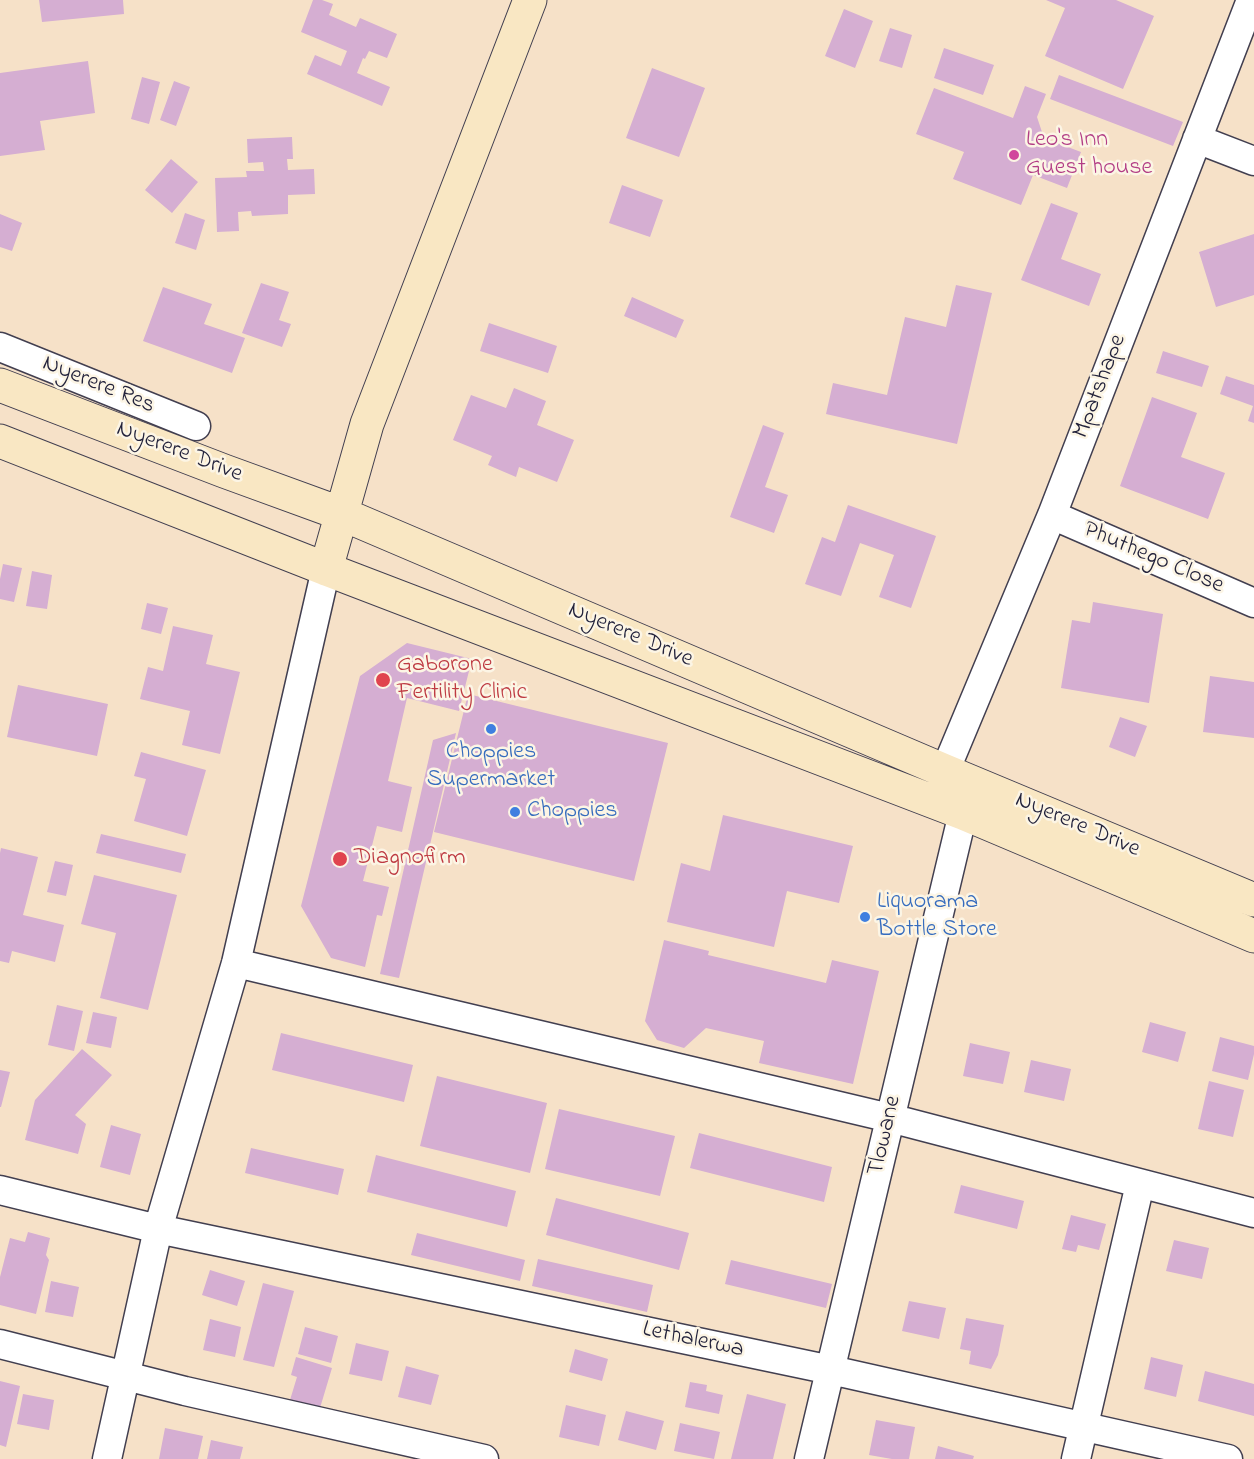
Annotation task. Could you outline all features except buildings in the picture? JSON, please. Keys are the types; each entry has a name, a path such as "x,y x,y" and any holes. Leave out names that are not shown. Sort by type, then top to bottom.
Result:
{"main road":[{"path":"326,569 367,424 530,0"},
{"name":"Nyerere Drive","path":"0,385 342,514 1254,900"},
{"name":"Nyerere Drive","path":"0,441 326,569 963,813 1254,936"}],"street":[{"name":"Mpatshape","path":"945,771 1052,516 1251,0"},
{"path":"1197,139 1254,161"},
{"name":"Nyerere Res","path":"0,347 196,426"},
{"name":"Phuthego Close","path":"1052,516 1254,603"},
{"path":"107,1459 158,1229 236,963 326,569"},
{"name":"Tlowane","path":"809,1459 963,813"},
{"path":"236,963 890,1118 1254,1213"},
{"path":"1076,1459 1140,1184"},
{"name":"Lethalerwa","path":"0,1190 158,1229 831,1370 1228,1459"},
{"path":"0,1344 125,1377 484,1459"}],"place":[{"name":"Leo's Inn Guest house","path":"1014,155"},
{"name":"Gaborone Fertility Clinic","path":"383,680"},
{"name":"Choppies Supermarket","path":"491,729"},
{"name":"Choppies","path":"515,812"},
{"name":"Diagnofirm","path":"340,859"},
{"name":"Liquorama Bottle Store","path":"865,917"}]}
